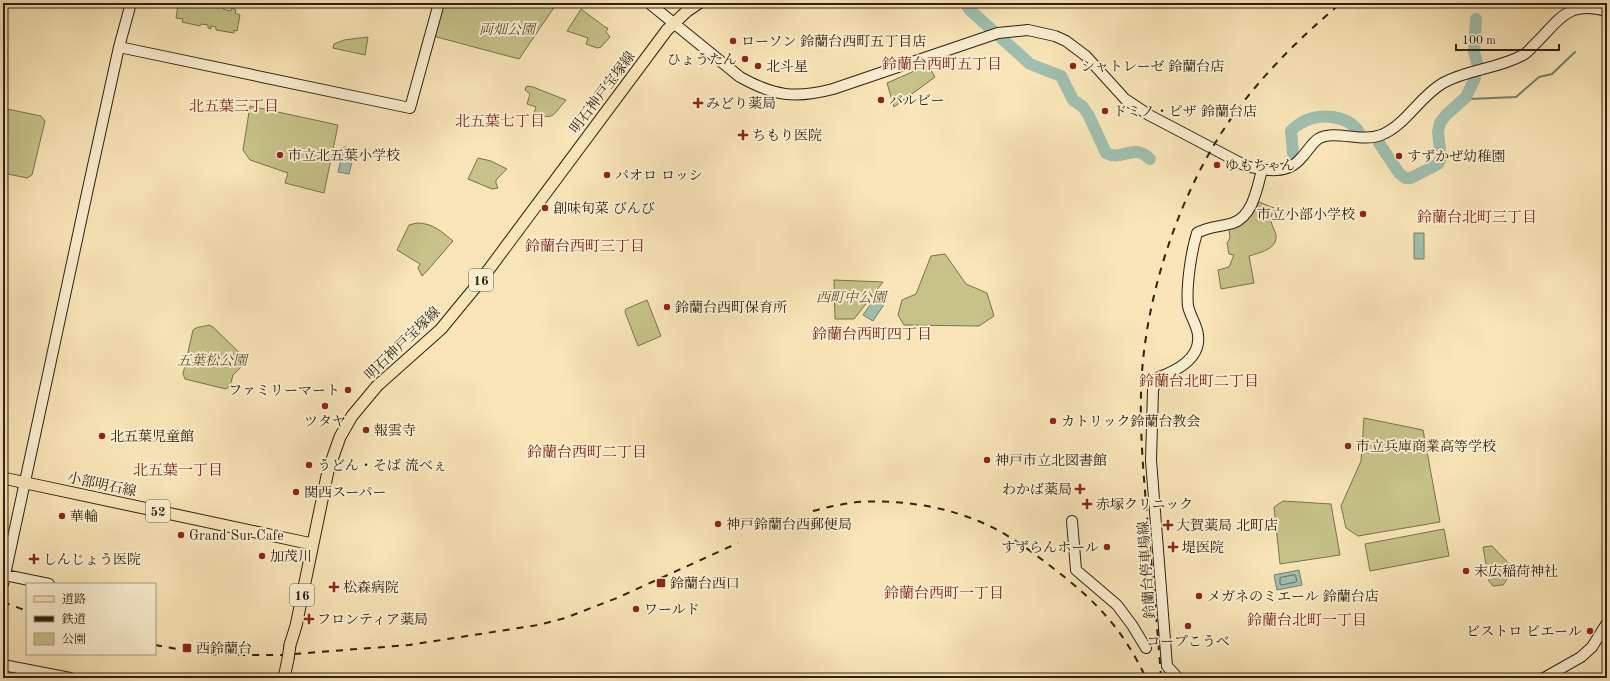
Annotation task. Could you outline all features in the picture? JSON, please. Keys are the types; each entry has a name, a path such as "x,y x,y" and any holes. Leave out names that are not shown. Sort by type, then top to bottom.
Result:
{"main road":[{"name":"明石神戸宝塚線","path":"284,678 328,471 340,437 352,416 377,386 441,329 674,23 699,3"},
{"name":"小部明石線","path":"3,478 312,544"}],"street":[{"path":"38,583 4,580 119,47 131,3"},
{"path":"119,47 410,108 439,3"},
{"path":"649,3 740,77 755,86 780,94 812,95 998,33 1028,30 1055,36 1066,41 1086,56 1125,99 1149,115 1246,166 1262,170 1276,171 1290,168 1299,161 1317,139 1334,136 1361,139 1379,136 1393,129 1433,90 1442,84 1467,72 1508,62 1524,54 1537,42 1560,15 1571,7 1585,4 1607,11"},
{"name":"鈴蘭台停車場線","path":"1178,678 1167,666 1151,460 1153,390 1157,378 1174,371 1188,362 1198,343 1198,334 1188,306 1189,268 1197,233 1205,228 1233,223 1243,216 1251,205 1262,170"},
{"path":"1072,521 1076,570 1117,605 1132,625 1146,648"},
{"path":"1544,678 1581,657 1592,647 1607,623"},
{"path":"3,665 70,678"}],"green space":[{"path":"182,3 218,3 224,5 223,9 231,11 232,8 236,10 235,13 240,15 237,31 234,30 234,33 216,30 216,27 211,26 211,29 208,28 208,25 201,24 200,26 182,22 183,19 176,18 178,5"},
{"name":"両畑公園","path":"443,3 557,3 519,59 433,36"},
{"path":"581,9 608,28 606,32 610,37 601,47 597,48 586,44 588,38 567,31"},
{"path":"368,37 365,55 333,48 334,44 344,40"},
{"path":"928,65 935,77 894,107 887,83"},
{"path":"528,86 566,100 553,115 546,116 534,113 536,107 527,104 530,94 525,90"},
{"path":"250,106 338,125 324,193 285,183 288,173 250,160 243,150"},
{"path":"7,109 41,116 45,121 32,175 27,178 3,173 3,113"},
{"path":"478,158 491,161 507,169 496,180 498,188 492,189 468,179"},
{"path":"1259,202 1274,208 1271,220 1276,235 1276,240 1267,250 1249,256 1254,283 1221,289 1218,270 1229,267 1234,255 1229,254 1227,243 1230,238 1229,229 1234,228 1247,219"},
{"path":"417,223 433,226 453,241 422,276 418,268 420,264 397,250 409,225"},
{"path":"945,254 966,284 987,293 994,316 979,326 904,325 898,315 902,300 916,294 931,256"},
{"name":"西町中公園","path":"834,280 883,282 854,319 835,319"},
{"path":"647,300 661,336 638,346 625,312 626,309"},
{"name":"五葉松公園","path":"209,325 213,327 245,358 245,363 233,375 230,386 226,389 185,379 183,374 193,330"},
{"path":"1364,418 1423,430 1440,522 1358,536 1346,528 1341,506 1361,461"},
{"path":"1283,501 1331,504 1340,555 1280,564 1274,507"},
{"path":"1444,529 1449,556 1370,571 1365,544"},
{"path":"1492,546 1514,569 1503,585 1493,586 1489,581 1483,547"}],"water":[{"path":"344,147 355,149 349,174 338,172"},
{"path":"1414,233 1424,233 1424,259 1414,259"},
{"path":"878,294 887,300 873,321 863,315"},
{"path":"1299,570 1302,585 1277,590 1274,575"}],"waterway":[{"path":"965,3 970,10 1030,64 1061,76 1073,100 1083,107 1089,116 1106,153 1117,155 1138,152 1144,154 1150,159"},
{"path":"1476,19 1474,52 1477,63"},
{"path":"1460,102 1469,99 1516,97 1539,77 1552,74 1575,52"},
{"path":"1379,143 1399,173 1405,178 1411,178 1438,164 1441,158 1438,132 1440,123 1446,115 1466,97 1475,78"},
{"path":"1293,153 1291,131 1298,125 1308,120 1332,117 1347,122 1354,126 1359,132"}],"railway":[{"path":"1161,678 1141,435 1143,357 1149,319 1158,281 1169,244 1183,207 1199,172 1218,139 1238,109 1261,80 1313,27 1341,3"},
{"path":"813,511 857,502 875,501 913,504 949,511 1001,532 1021,544 1083,592 1118,630 1128,644 1146,678"},
{"path":"156,645 204,654 281,655 409,645 538,625 565,618 617,598 738,543"},
{"path":"3,602 26,611"}],"place":[{"name":"ローソン 鈴蘭台西町五丁目店","path":"733,41"},
{"name":"ひょうたん","path":"745,59"},
{"name":"北斗星","path":"758,66"},
{"name":"シャトレーゼ 鈴蘭台店","path":"1073,66"},
{"name":"バルビー","path":"881,100"},
{"name":"みどり薬局","path":"698,103"},
{"name":"ドミノ・ピザ 鈴蘭台店","path":"1105,111"},
{"name":"ちもり医院","path":"743,135"},
{"name":"市立北五葉小学校","path":"280,155"},
{"name":"すずかぜ幼稚園","path":"1399,156"},
{"name":"ゆもちゃん","path":"1217,165"},
{"name":"パオロ ロッシ","path":"607,175"},
{"name":"創味旬菜 びんび","path":"545,208"},
{"name":"市立小部小学校","path":"1363,214"},
{"name":"鈴蘭台西町保育所","path":"667,307"},
{"name":"ファミリーマート","path":"348,390"},
{"name":"ツタヤ","path":"325,406"},
{"name":"カトリック鈴蘭台教会","path":"1053,421"},
{"name":"報雲寺","path":"366,430"},
{"name":"北五葉児童館","path":"102,436"},
{"name":"市立兵庫商業高等学校","path":"1348,446"},
{"name":"神戸市立北図書館","path":"987,460"},
{"name":"うどん・そば 流べぇ","path":"309,465"},
{"name":"わかば薬局","path":"1080,489"},
{"name":"関西スーパー","path":"296,492"},
{"name":"赤塚クリニック","path":"1087,504"},
{"name":"華輪","path":"62,516"},
{"name":"神戸鈴蘭台西郵便局","path":"718,524"},
{"name":"大賀薬局 北町店","path":"1168,525"},
{"name":"Grand Sur Cafe","path":"181,535"},
{"name":"すずらんホール","path":"1107,547"},
{"name":"堤医院","path":"1173,547"},
{"name":"加茂川","path":"262,556"},
{"name":"しんじょう医院","path":"34,559"},
{"name":"末広稲荷神社","path":"1466,571"},
{"name":"鈴蘭台西口","path":"661,583"},
{"name":"松森病院","path":"334,587"},
{"name":"メガネのミエール 鈴蘭台店","path":"1199,596"},
{"name":"ワールド","path":"636,609"},
{"name":"フロンティア薬局","path":"309,619"},
{"name":"コープこうべ","path":"1188,626"},
{"name":"ビストロ ピエール","path":"1590,631"},
{"name":"西鈴蘭台","path":"187,648"}],"district":[{"name":"鈴蘭台西町五丁目","path":"942,64"},
{"name":"北五葉三丁目","path":"234,106"},
{"name":"北五葉七丁目","path":"500,121"},
{"name":"鈴蘭台北町三丁目","path":"1477,217"},
{"name":"鈴蘭台西町三丁目","path":"585,246"},
{"name":"鈴蘭台西町四丁目","path":"872,334"},
{"name":"鈴蘭台北町二丁目","path":"1199,381"},
{"name":"鈴蘭台西町二丁目","path":"587,452"},
{"name":"北五葉一丁目","path":"178,470"},
{"name":"鈴蘭台西町一丁目","path":"944,593"},
{"name":"鈴蘭台北町一丁目","path":"1307,620"}]}
